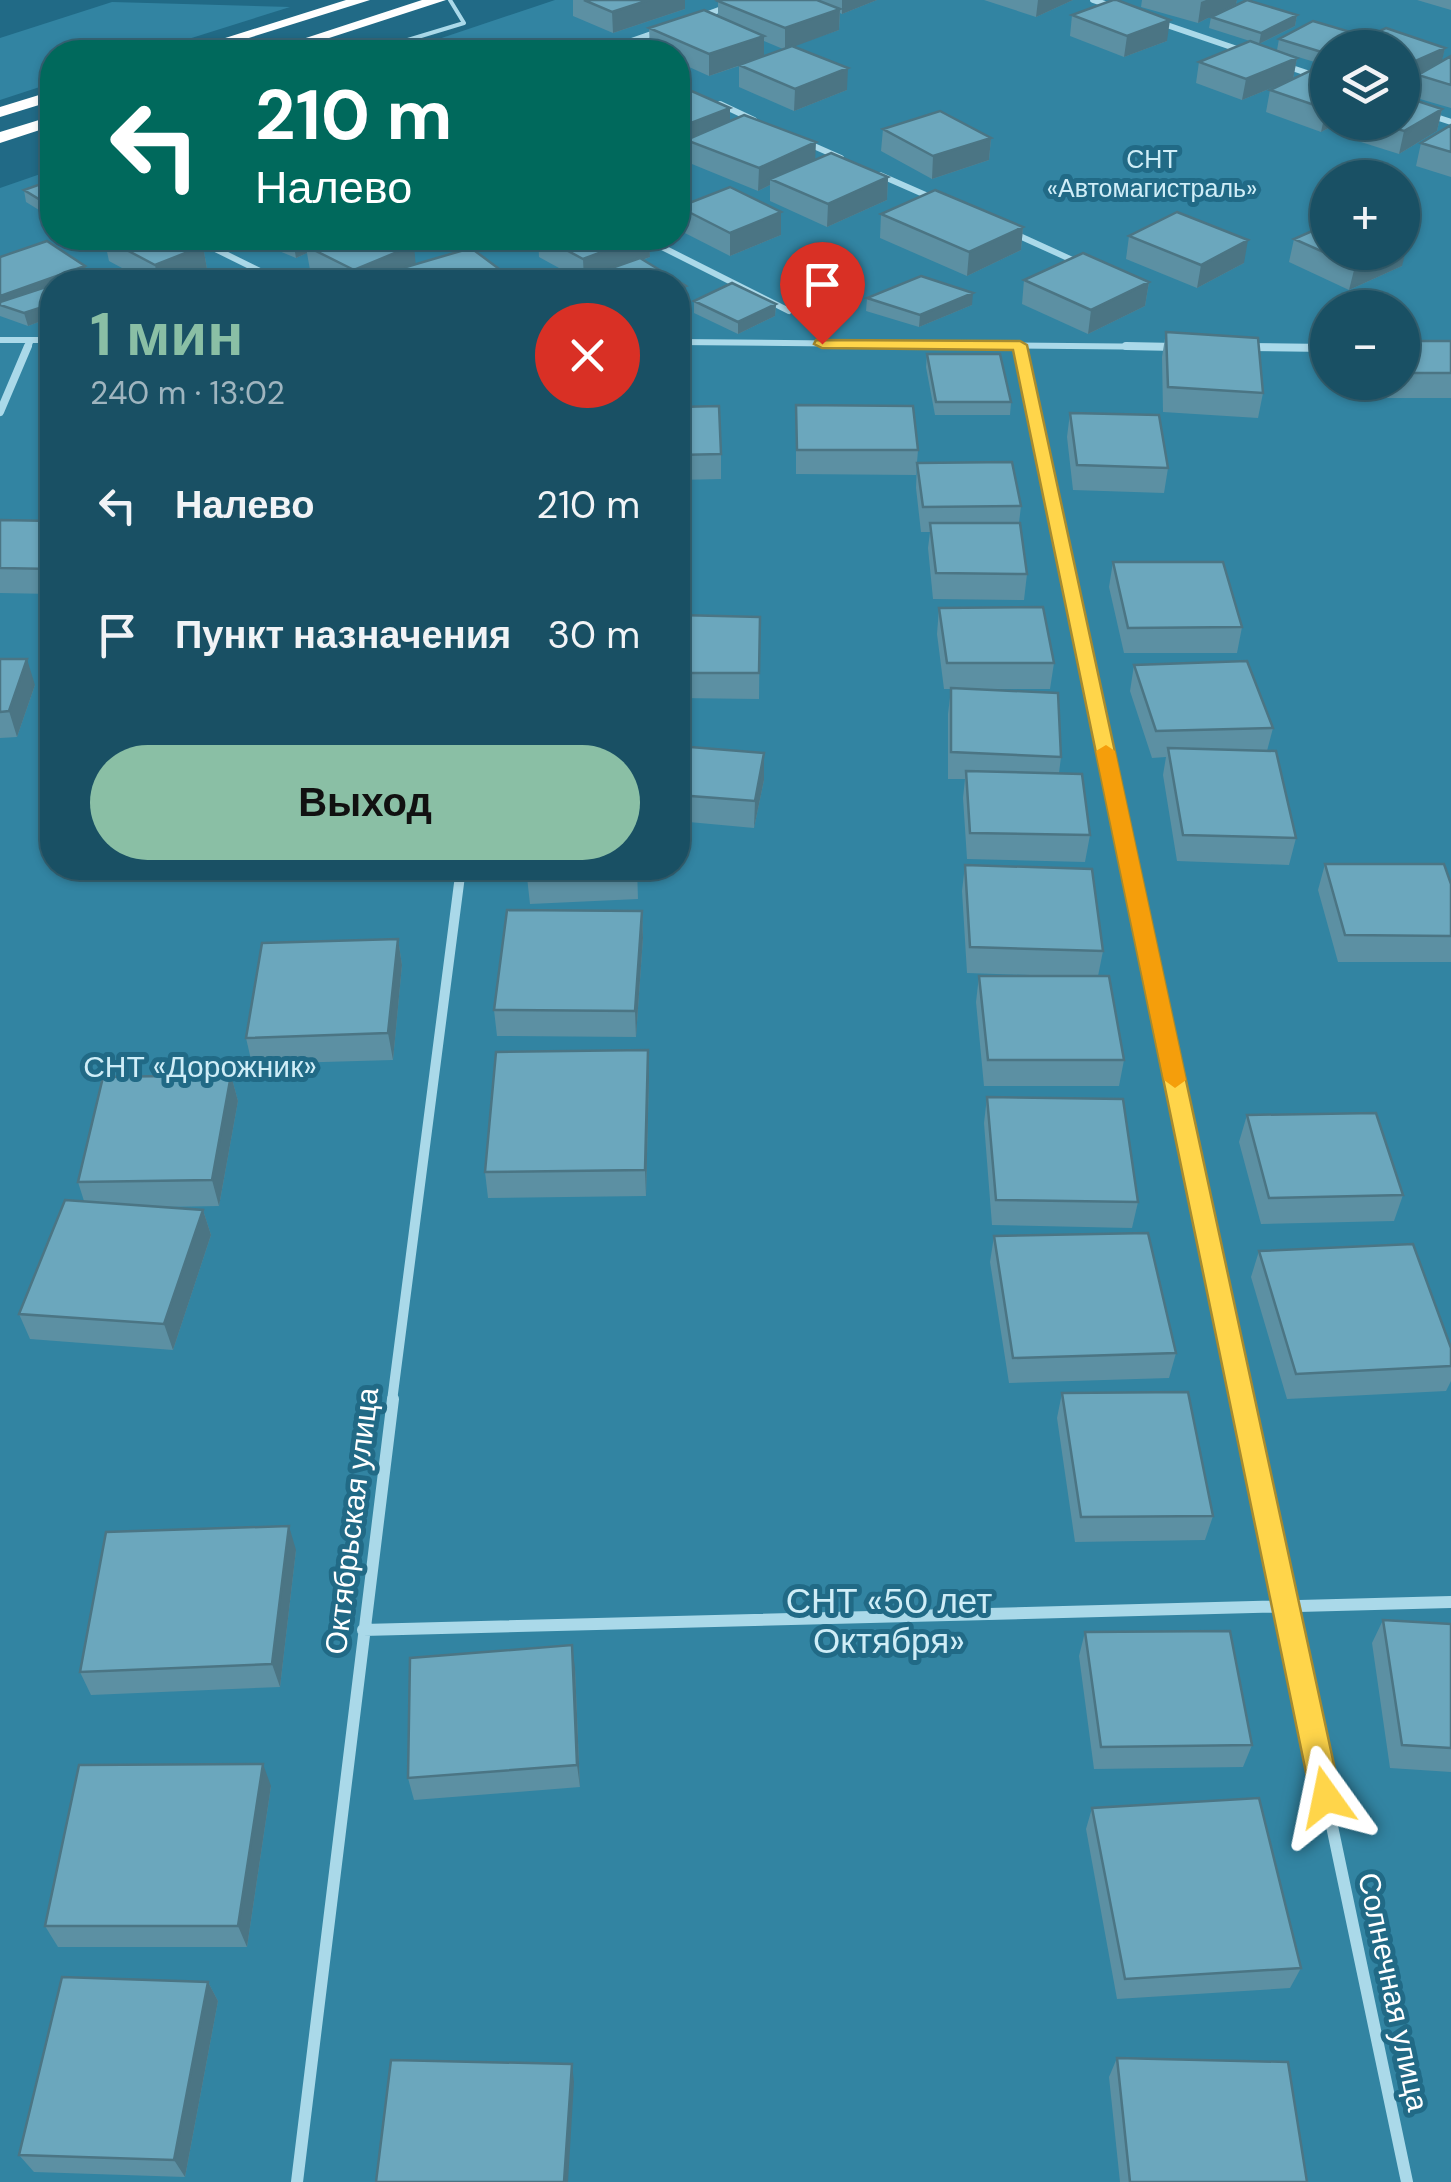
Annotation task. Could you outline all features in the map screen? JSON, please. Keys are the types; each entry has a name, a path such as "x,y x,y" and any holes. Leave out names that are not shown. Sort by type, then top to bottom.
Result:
{"highway":[{"path":"229,40 362,0"},
{"path":"311,40 438,0"},
{"path":"0,112 40,100"},
{"path":"0,138 40,125"}],"street":[{"path":"692,20 746,0"},
{"path":"1092,0 1129,12"},
{"path":"1147,18 1255,56"},
{"path":"635,40 674,26"},
{"path":"1273,62 1310,74"},
{"path":"713,102 766,125"},
{"path":"1420,112 1451,122"},
{"path":"802,140 855,164"},
{"path":"872,172 944,203"},
{"path":"996,226 1085,265"},
{"path":"218,250 258,270"},
{"path":"668,250 789,311"},
{"path":"0,340 40,340"},
{"path":"0,412 32,340"},
{"path":"690,342 1193,347"},
{"name":"Солнечная улица","path":"1020,345 1408,2182"},
{"path":"1231,347 1310,348"},
{"name":"Октябрьская улица","path":"297,2182 459,880"},
{"path":"363,1630 1451,1602"}],"lane":[{"path":"406,40 464,22 450,0"}],"green space":[{"name":"СНТ «50 лет Октября»","path":"555,0 1451,0 1451,2182 0,2182 0,188 40,174 40,250 690,250 690,40 436,40"},
{"path":"112,2 290,7 185,40 40,40 40,87 0,100 0,38"}],"building":[{"path":"584,0 649,0 612,12"},
{"path":"817,0 840,9 785,28 718,1"},
{"path":"1113,0 1170,20 1127,36 1072,15"},
{"path":"1247,0 1297,15 1261,33 1211,17"},
{"path":"704,10 764,36 709,54 690,46 690,40 677,40 649,28"},
{"path":"1313,21 1344,30 1310,30 1310,48 1279,39"},
{"path":"1420,40 1445,48 1420,59"},
{"path":"1250,41 1297,58 1246,79 1199,62"},
{"path":"792,46 848,68 795,89 739,65"},
{"path":"1451,56 1451,85 1420,74"},
{"path":"1310,71 1310,103 1270,90"},
{"path":"690,90 730,108 690,123"},
{"path":"1420,102 1442,109 1420,122"},
{"path":"940,111 991,138 933,156 883,129"},
{"path":"744,115 816,142 759,168 690,138"},
{"path":"1451,125 1451,152 1421,143"},
{"path":"831,153 888,177 828,204 770,179"},
{"path":"40,184 40,200 24,190"},
{"path":"730,187 781,212 730,233 690,213 690,203"},
{"path":"935,190 1023,227 969,252 881,214"},
{"path":"1177,212 1248,240 1201,265 1129,236"},
{"path":"1310,232 1310,246 1294,239"},
{"path":"40,243 40,250 61,250 85,266 40,270 40,282 0,296 0,257"},
{"path":"127,250 193,250 155,265"},
{"path":"314,250 402,250 354,270"},
{"path":"474,250 501,270 410,270 406,267"},
{"path":"566,250 607,250 583,259"},
{"path":"1083,253 1149,282 1091,310 1024,280"},
{"path":"640,258 660,270 606,270"},
{"path":"921,276 973,293 920,315 867,298"},
{"path":"732,283 776,304 738,322 694,301"},
{"path":"40,289 40,308 24,313 0,302"},
{"path":"1166,332 1258,338 1263,393 1168,387"},
{"path":"1420,341 1451,341 1451,373 1420,373"},
{"path":"927,354 1000,354 1011,402 936,402"},
{"path":"796,405 913,406 918,450 797,450"},
{"path":"719,406 721,454 690,455 690,407"},
{"path":"1070,413 1159,415 1168,468 1077,465"},
{"path":"1012,462 1021,506 923,507 917,463"},
{"path":"0,520 40,521 40,569 0,568"},
{"path":"930,523 1020,523 1027,574 936,573"},
{"path":"1113,562 1223,562 1242,627 1128,628"},
{"path":"1043,607 1054,663 947,663 939,608"},
{"path":"690,615 760,617 759,673 690,673"},
{"path":"0,659 27,659 9,711 0,712"},
{"path":"1247,661 1273,728 1156,731 1134,665"},
{"path":"951,688 1058,693 1061,757 951,752"},
{"path":"690,747 764,753 755,801 690,796"},
{"path":"1168,748 1276,751 1296,838 1183,835"},
{"path":"966,771 1082,774 1090,835 970,833"},
{"path":"1325,864 1444,864 1451,884 1451,936 1345,935"},
{"path":"965,865 1092,869 1103,951 970,947"},
{"path":"507,910 642,911 635,1011 494,1010"},
{"path":"398,939 388,1033 246,1038 262,943"},
{"path":"979,976 1109,976 1124,1060 988,1060"},
{"path":"648,1050 645,1170 485,1172 496,1052"},
{"path":"231,1075 212,1180 78,1182 103,1077"},
{"path":"987,1097 1123,1099 1138,1202 996,1200"},
{"path":"1376,1113 1403,1195 1269,1198 1247,1115"},
{"path":"65,1200 203,1210 164,1324 19,1314"},
{"path":"1148,1233 1176,1353 1013,1358 994,1236"},
{"path":"1413,1244 1451,1348 1451,1366 1296,1374 1259,1251"},
{"path":"1188,1392 1213,1516 1081,1517 1062,1393"},
{"path":"289,1526 272,1664 80,1672 106,1532"},
{"path":"1383,1620 1451,1624 1451,1748 1402,1745"},
{"path":"1230,1631 1252,1745 1101,1747 1085,1632"},
{"path":"572,1645 577,1765 408,1778 410,1658"},
{"path":"263,1764 238,1926 45,1926 79,1765"},
{"path":"1259,1798 1301,1968 1125,1979 1092,1808"},
{"path":"62,1977 208,1982 174,2160 19,2155"},
{"path":"1117,2058 1288,2062 1307,2182 1130,2182"},
{"path":"391,2060 572,2064 564,2182 376,2182"}],"slow traffic":[{"path":"1106,751 1175,1080"}],"route":[{"path":"822,344 1020,345 1326,1797"}],"park label":[{"name":"СНТ «Автомагистраль»","path":"1152,174"},
{"name":"СНТ «Дорожник»","path":"200,1067"}]}
